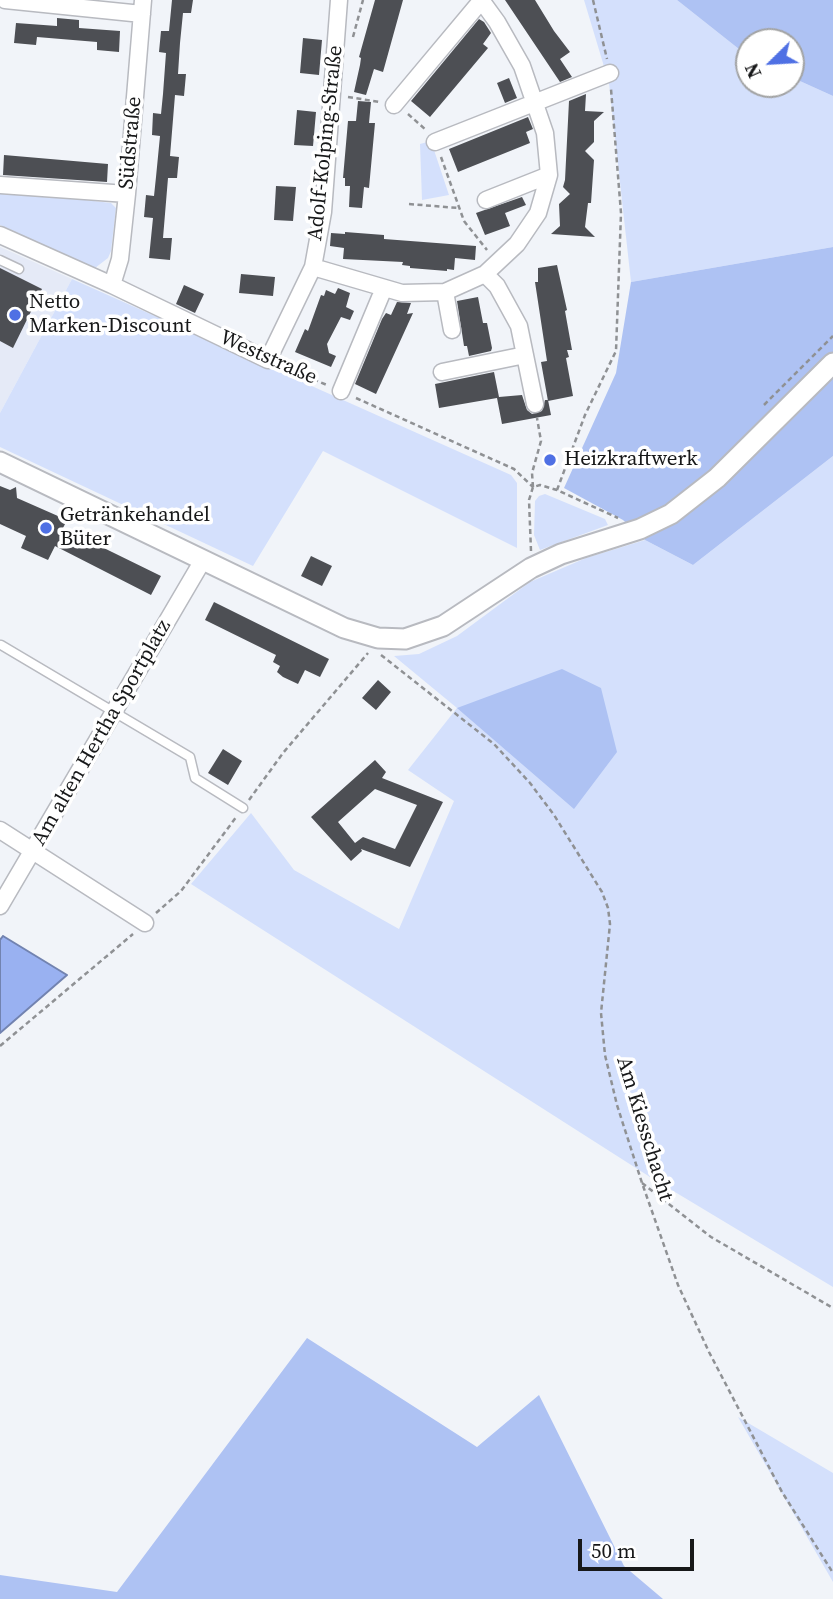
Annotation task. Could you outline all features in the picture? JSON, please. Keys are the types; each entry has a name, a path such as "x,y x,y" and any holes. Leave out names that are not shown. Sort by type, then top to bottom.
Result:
{"street":[{"path":"5,0 142,7"},
{"name":"Adolf-Kolping-Straße","path":"268,360 313,267 323,212 339,0"},
{"path":"313,267 402,293 445,292 491,269 517,244 538,213 549,175 545,133 522,65 481,0 394,105"},
{"name":"Südstraße","path":"112,285 120,259 142,7"},
{"path":"435,142 610,74"},
{"path":"486,200 549,175"},
{"path":"0,185 127,194"},
{"name":"Weststraße","path":"0,235 268,360"},
{"path":"491,269 496,286 519,326 535,404"},
{"path":"341,391 384,288"},
{"path":"445,292 452,330"},
{"path":"442,372 525,355"},
{"path":"0,462 344,628 378,638 405,639 443,626 531,568 561,554 640,529 671,514 717,478 833,363"},
{"name":"Am alten Hertha Sportplatz","path":"0,906 204,560"},
{"path":"0,830 145,923"}],"lane":[{"path":"0,260 19,269"},
{"path":"1,645 190,757 195,778 243,807"}],"path":[{"path":"557,490 585,415 616,351 621,213 610,74 593,0"},
{"path":"333,95 370,99 401,107 434,137 464,220 477,236 491,269"},
{"path":"409,205 459,208"},
{"path":"763,405 833,336"},
{"name":"Weststraße","path":"268,360 514,469 533,487"},
{"path":"531,568 529,500 533,487 532,473 541,441 535,404"},
{"path":"533,487 540,485 557,490 623,520 610,526"},
{"path":"0,1046 181,891 283,753 372,648"},
{"name":"Am Kiesschacht","path":"384,658 494,744 554,815 602,892 610,925 601,1013 605,1055 617,1105 642,1183 678,1285 709,1352 782,1492 833,1573"},
{"path":"642,1183 711,1237 833,1308"}],"shaded area":[{"path":"584,0 677,0 735,46 735,98 805,98 805,83 833,96 833,247 631,282 609,83"},
{"path":"677,0 833,0 833,96 805,83 805,28 735,28 735,46"},
{"path":"431,141 449,195 422,200 420,144"},
{"path":"0,190 111,203 116,208 108,258 95,268 0,225"},
{"path":"0,247 72,279 0,413"},
{"path":"833,247 833,456 693,565 645,540 623,520 564,488 616,373 631,282"},
{"path":"72,279 511,475 517,483 517,548 323,451 253,566 0,447 0,413"},
{"path":"833,456 833,1287 650,1177 191,884 251,813 294,870 399,929 454,801 408,770 457,708 394,656 419,654 457,636 530,582 586,558 645,540 693,565"},
{"path":"545,494 605,519 608,525 540,550 534,535 535,501"},
{"path":"562,669 601,688 617,752 574,809 457,708"},
{"path":"3,936 67,975 0,1033 0,940"},
{"path":"307,1338 477,1447 539,1395 624,1566 663,1599 0,1599 0,1575 117,1592"},
{"path":"738,1417 833,1473 833,1582"}],"building":[{"path":"172,0 193,0 191,13 183,13 180,43 178,74 186,74 184,96 175,95 170,156 179,157 177,178 168,178 163,238 172,238 170,260 149,258 153,218 144,217 146,195 154,196 160,136 152,135 153,113 161,114 166,53 159,52 161,31 169,31"},
{"path":"375,0 403,0 383,72 374,69 366,95 354,92 361,58 359,57"},
{"path":"505,0 535,0 570,52 560,59 572,77 560,82"},
{"path":"57,18 79,20 79,28 120,31 119,52 97,50 97,42 37,37 36,45 14,43 16,23 57,26"},
{"path":"479,19 491,33 483,44 488,48 430,117 411,101"},
{"path":"303,38 322,40 319,75 300,73"},
{"path":"509,78 517,98 505,103 497,83"},
{"path":"586,94 585,111 604,112 594,121 594,142 585,151 594,160 591,203 588,203 585,227 595,237 551,234 560,226 559,204 570,194 563,187 569,101"},
{"path":"358,101 371,102 369,123 375,123 369,188 364,187 362,208 349,207 350,186 345,186 343,178 348,121 356,121"},
{"path":"297,110 316,112 313,146 294,145"},
{"path":"528,117 533,129 526,132 530,143 458,172 449,149"},
{"path":"4,155 108,164 107,182 3,175"},
{"path":"276,186 296,187 293,221 274,220"},
{"path":"522,197 526,205 505,213 510,226 485,235 476,213"},
{"path":"331,233 384,235 384,239 476,246 475,260 455,258 454,270 447,271 410,268 402,265 403,262 343,259 344,248 330,246"},
{"path":"557,265 572,350 567,350 569,357 566,358 573,396 548,401 541,362 547,361 535,282 538,282 538,268"},
{"name":"Netto Marken-Discount","path":"0,268 42,289 13,348 0,341"},
{"path":"241,274 275,277 273,296 239,293"},
{"path":"184,285 204,294 195,313 176,304"},
{"path":"338,288 350,293 346,307 354,311 350,320 341,317 327,344 329,353 336,356 331,367 295,352 305,329 308,331 321,295 324,296 326,290 335,294"},
{"path":"478,297 492,348 491,351 469,356 467,346 464,346 457,301"},
{"path":"397,302 411,303 407,314 413,313 376,394 355,384 382,319 386,313 391,315"},
{"path":"494,372 499,397 522,395 527,410 532,414 542,411 545,400 548,400 551,415 502,424 497,398 439,408 435,384"},
{"path":"0,486 10,490 16,487 17,498 67,520 63,528 161,576 151,595 55,546 48,560 21,548 26,536 0,524"},
{"path":"311,556 332,566 322,586 301,576"},
{"path":"214,602 329,659 320,677 305,670 298,684 283,677 277,672 280,666 273,662 276,655 205,620"},
{"path":"378,680 391,692 376,710 362,698"},
{"path":"223,749 242,761 228,785 208,773"},
{"path":"375,760 386,772 382,778 443,802 410,867 361,849 351,861 311,817","holes":["375,789 417,805 395,849 363,837 355,843 338,822"]}],"place":[{"name":"Netto Marken-Discount","path":"15,315"},
{"name":"Heizkraftwerk","path":"550,460"},
{"name":"Getränkehandel Büter","path":"46,528"}]}
